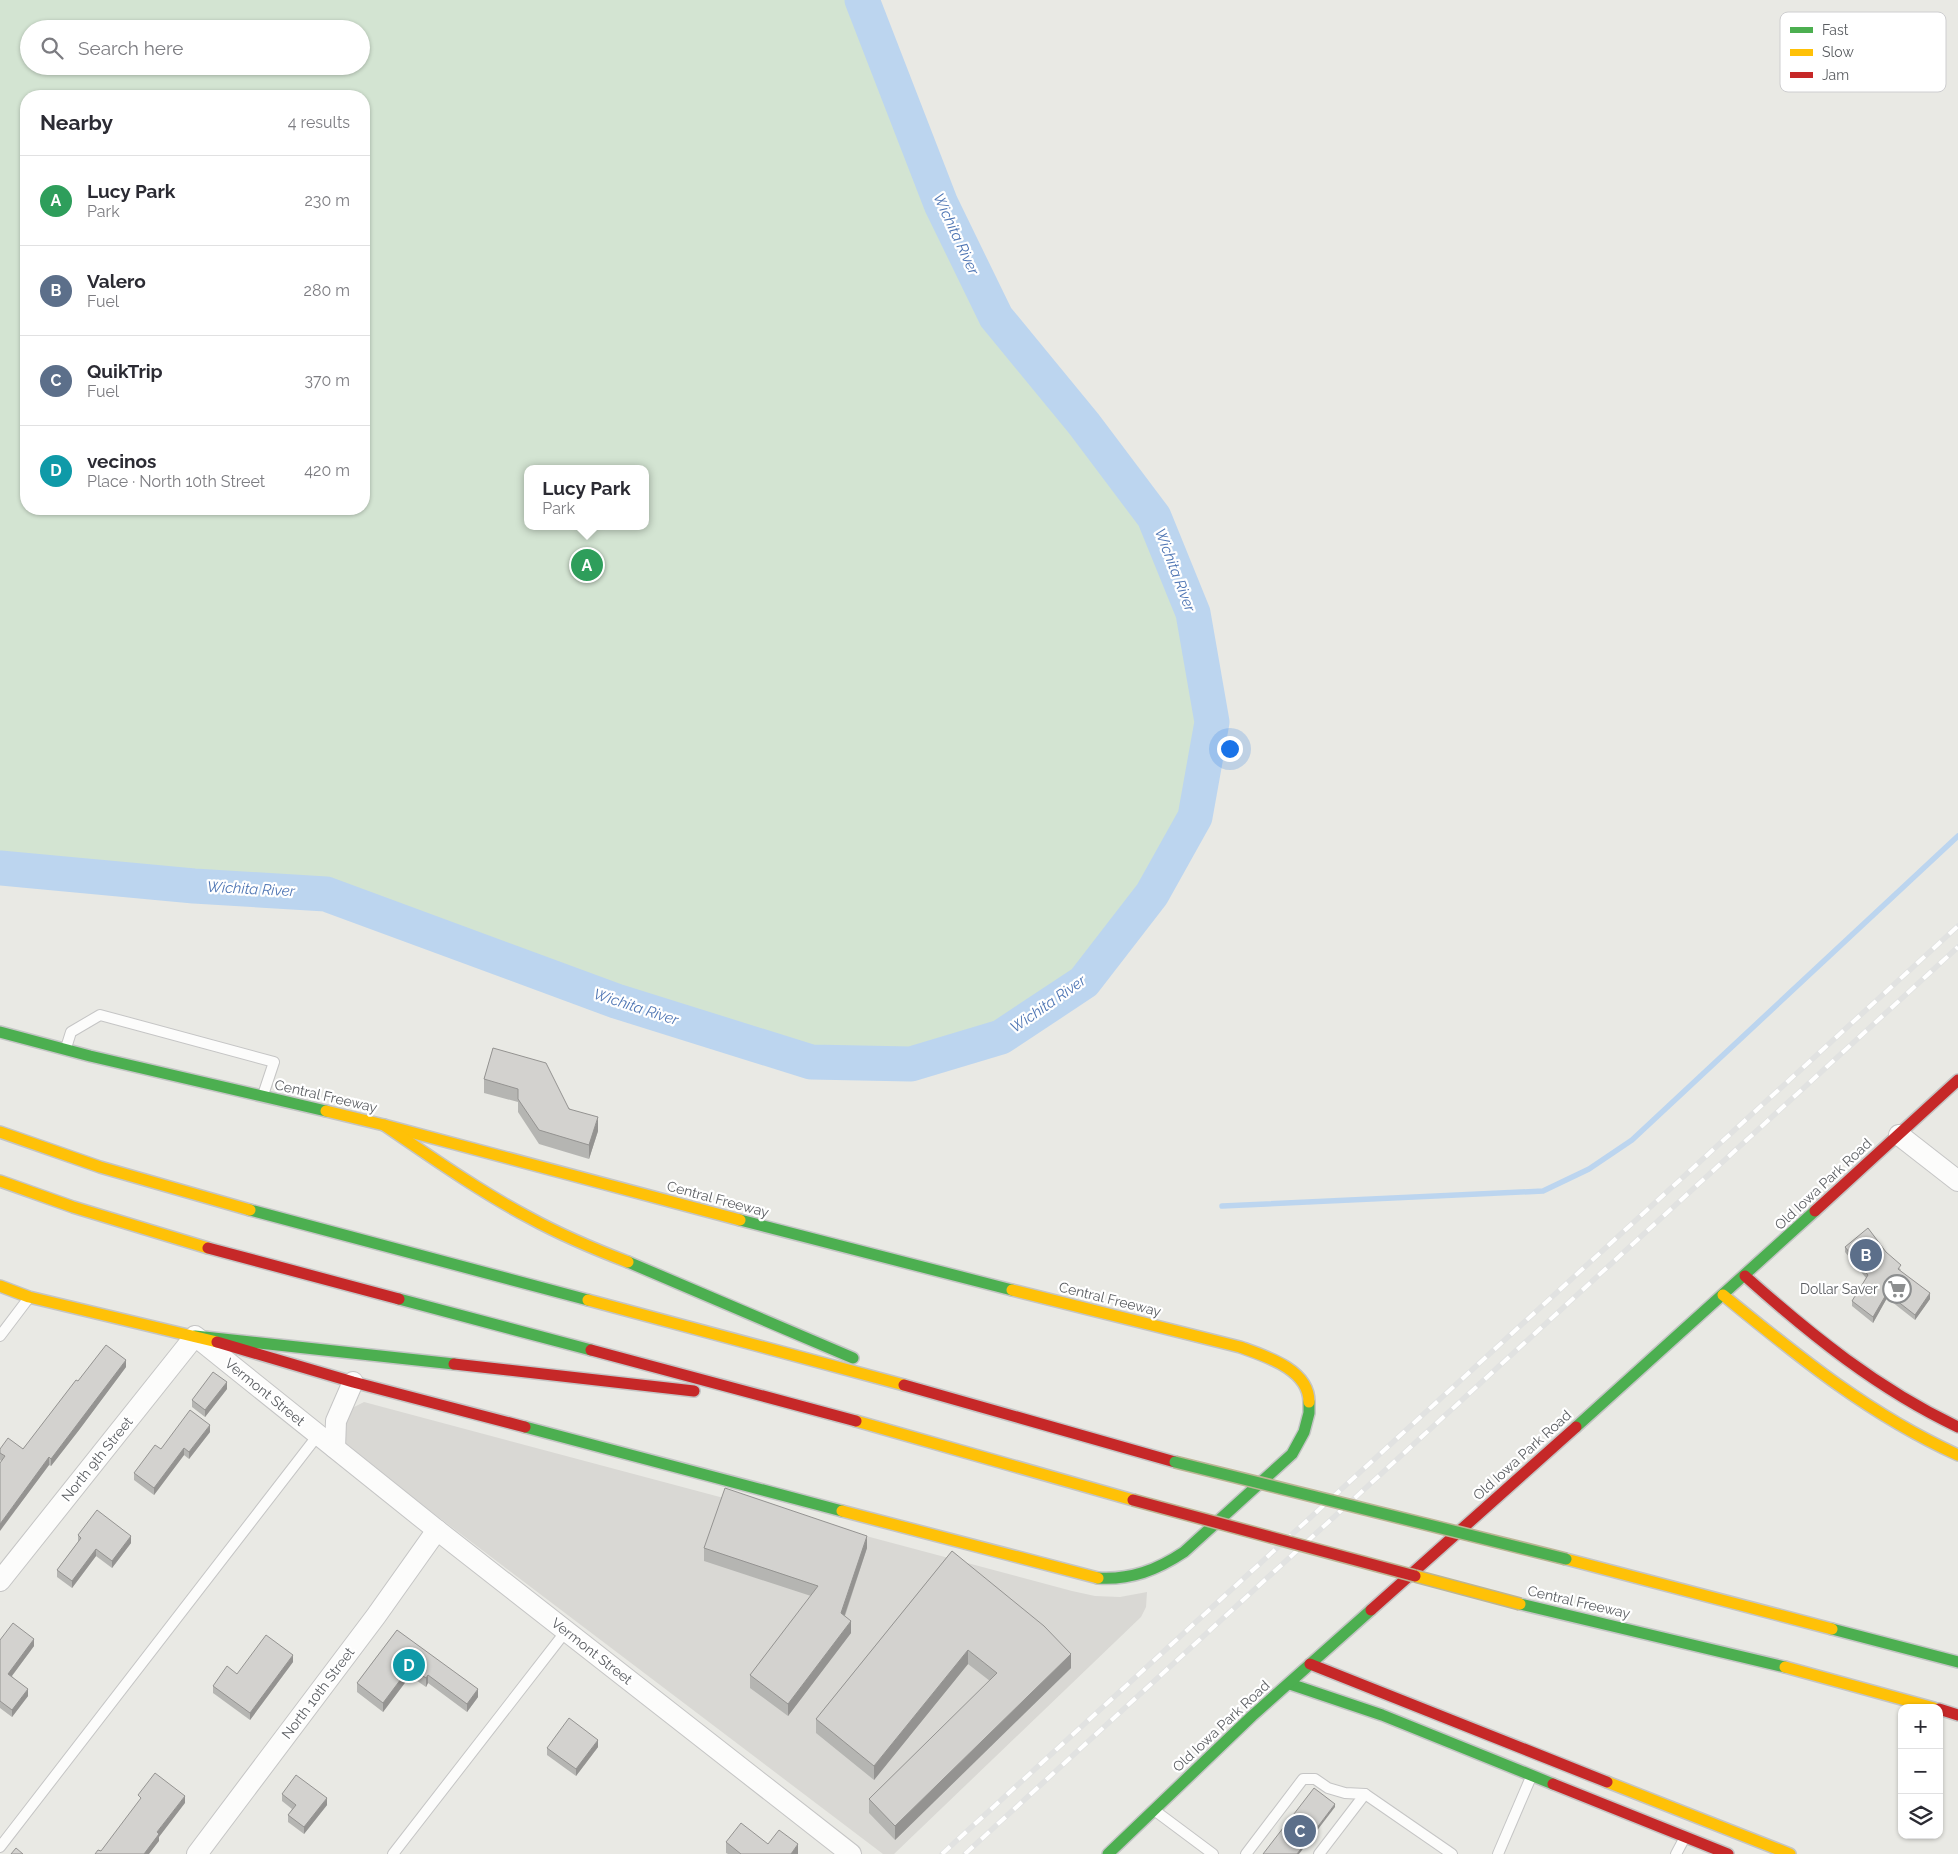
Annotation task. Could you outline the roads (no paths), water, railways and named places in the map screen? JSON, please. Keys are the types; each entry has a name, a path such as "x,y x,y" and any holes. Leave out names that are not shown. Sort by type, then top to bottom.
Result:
{"main road":[{"name":"Central Freeway","path":"0,1032 384,1125 820,1241 1267,1355 1286,1365 1302,1381 1310,1401 1309,1419 1303,1438 1292,1454 1184,1552 1165,1566 1143,1574 1124,1579 1099,1578 352,1382 195,1336 29,1297 0,1286"},
{"name":"Old Iowa Park Road","path":"1108,1854 1252,1716 1723,1296 1958,1080"},
{"path":"384,1125 437,1161 529,1218 564,1235 942,1395"},
{"path":"0,1132 100,1167 221,1202 942,1395 1174,1462 1566,1559 1958,1662"},
{"name":"Central Freeway","path":"0,1181 73,1208 201,1246 790,1402 925,1439 1132,1500 1520,1604 1808,1672 1920,1704"},
{"path":"1745,1276 1835,1353 1888,1391 1958,1427"},
{"path":"1723,1296 1839,1388 1877,1414 1928,1443 1958,1455"},
{"path":"195,1336 790,1402"},
{"path":"1904,1648 1949,1648"},
{"path":"1310,1664 1790,1854"},
{"path":"1290,1684 1382,1715 1728,1854"},
{"path":"1943,1710 1958,1714"}],"street":[{"path":"1899,1134 1958,1181"},
{"name":"Vermont Street","path":"195,1336 437,1530 851,1854"},
{"name":"North 9th Street","path":"0,1581 195,1336"},
{"path":"335,1448 336,1422 352,1382"},
{"name":"North 10th Street","path":"197,1854 376,1616 437,1530"}],"lane":[{"path":"65,1049 71,1032 100,1015 274,1062 262,1096"},
{"path":"0,1336 29,1297"},
{"path":"0,1848 318,1435"},
{"path":"393,1854 566,1631"},
{"path":"1498,1854 1539,1756"},
{"path":"1246,1854 1303,1779 1315,1779 1328,1788 1345,1793 1365,1794 1452,1854"},
{"path":"1324,1852 1365,1794"},
{"path":"1153,1810 1213,1854"},
{"path":"1676,1854 1693,1817"}],"waterway":[{"name":"Wichita River","path":"0,868 194,886 326,894 616,1001 811,1062 911,1064 1001,1037 1084,982 1152,894 1195,817 1212,722 1193,613 1154,517 1084,424 996,317 941,204 862,0"},
{"path":"1222,1206 1543,1191 1589,1169 1632,1140 1958,836"}],"railway":[{"path":"942,1854 1958,926"},
{"path":"965,1854 1958,947"}],"place":[{"name":"Lucy Park","path":"587,565"},
{"name":"Valero","path":"1866,1255"},
{"name":"Dollar Saver","path":"1897,1289"},
{"name":"vecinos","path":"409,1665"},
{"name":"QuikTrip","path":"1300,1831"}]}
